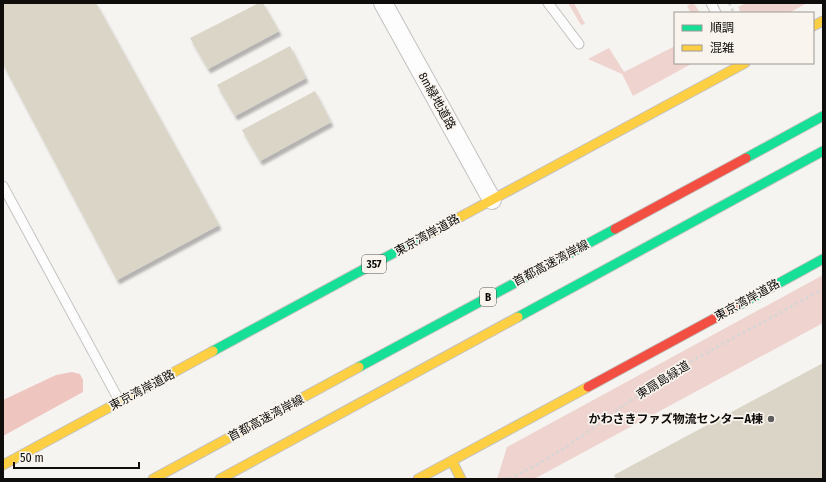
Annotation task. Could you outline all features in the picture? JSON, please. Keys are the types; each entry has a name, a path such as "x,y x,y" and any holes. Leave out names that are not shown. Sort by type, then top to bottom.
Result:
{"main road":[{"path":"814,25 823,20"},
{"name":"東京湾岸道路","path":"3,465 742,64"},
{"name":"首都高速湾岸線","path":"153,479 823,116"},
{"path":"220,479 823,151"},
{"name":"東京湾岸道路","path":"418,479 823,258"},
{"path":"452,461 461,479"}],"street":[{"name":"8m緑地道路","path":"383,3 492,200"}],"lane":[{"path":"548,3 579,44"},
{"path":"711,3 716,12"},
{"path":"3,186 120,402"}],"path":[{"path":"729,3 734,12"},
{"name":"東扇島緑道","path":"509,479 552,456 654,383 677,369 823,289"}],"shaded area":[{"path":"568,3 574,3 585,24 581,25"},
{"path":"692,3 699,12 690,12 687,6"},
{"path":"746,3 807,3 791,12 740,12 738,7"},
{"path":"674,47 674,64 691,64 633,96 622,74 588,59 609,48 624,72"},
{"path":"823,275 823,323 534,479 497,479 507,447"},
{"path":"72,372 80,374 83,380 83,392 3,436 3,400 56,375"}],"building":[{"path":"6,3 96,3 219,225 117,280 3,64 3,5"},
{"path":"259,3 263,3 279,31 208,69 190,38"},
{"path":"290,46 306,78 235,116 217,85"},
{"path":"315,91 331,122 260,161 242,130"},
{"name":"かわさきファズ物流センターA棟","path":"823,363 823,479 616,479 614,475"}],"traffic: fast":[{"path":"746,158 823,116"},
{"path":"518,317 823,151"},
{"path":"359,367 615,229"},
{"path":"213,351 425,236"},
{"path":"739,305 823,259"}],"traffic: slow":[{"path":"814,26 823,21"},
{"path":"425,236 743,64"},
{"path":"220,479 518,317"},
{"path":"3,465 213,351"},
{"path":"153,479 359,367"},
{"path":"418,479 588,387"},
{"path":"452,461 461,479"}],"traffic: jam":[{"path":"615,229 746,158"},
{"path":"588,387 739,305"}],"place":[{"name":"かわさきファズ物流センターA棟","path":"771,419"}]}
